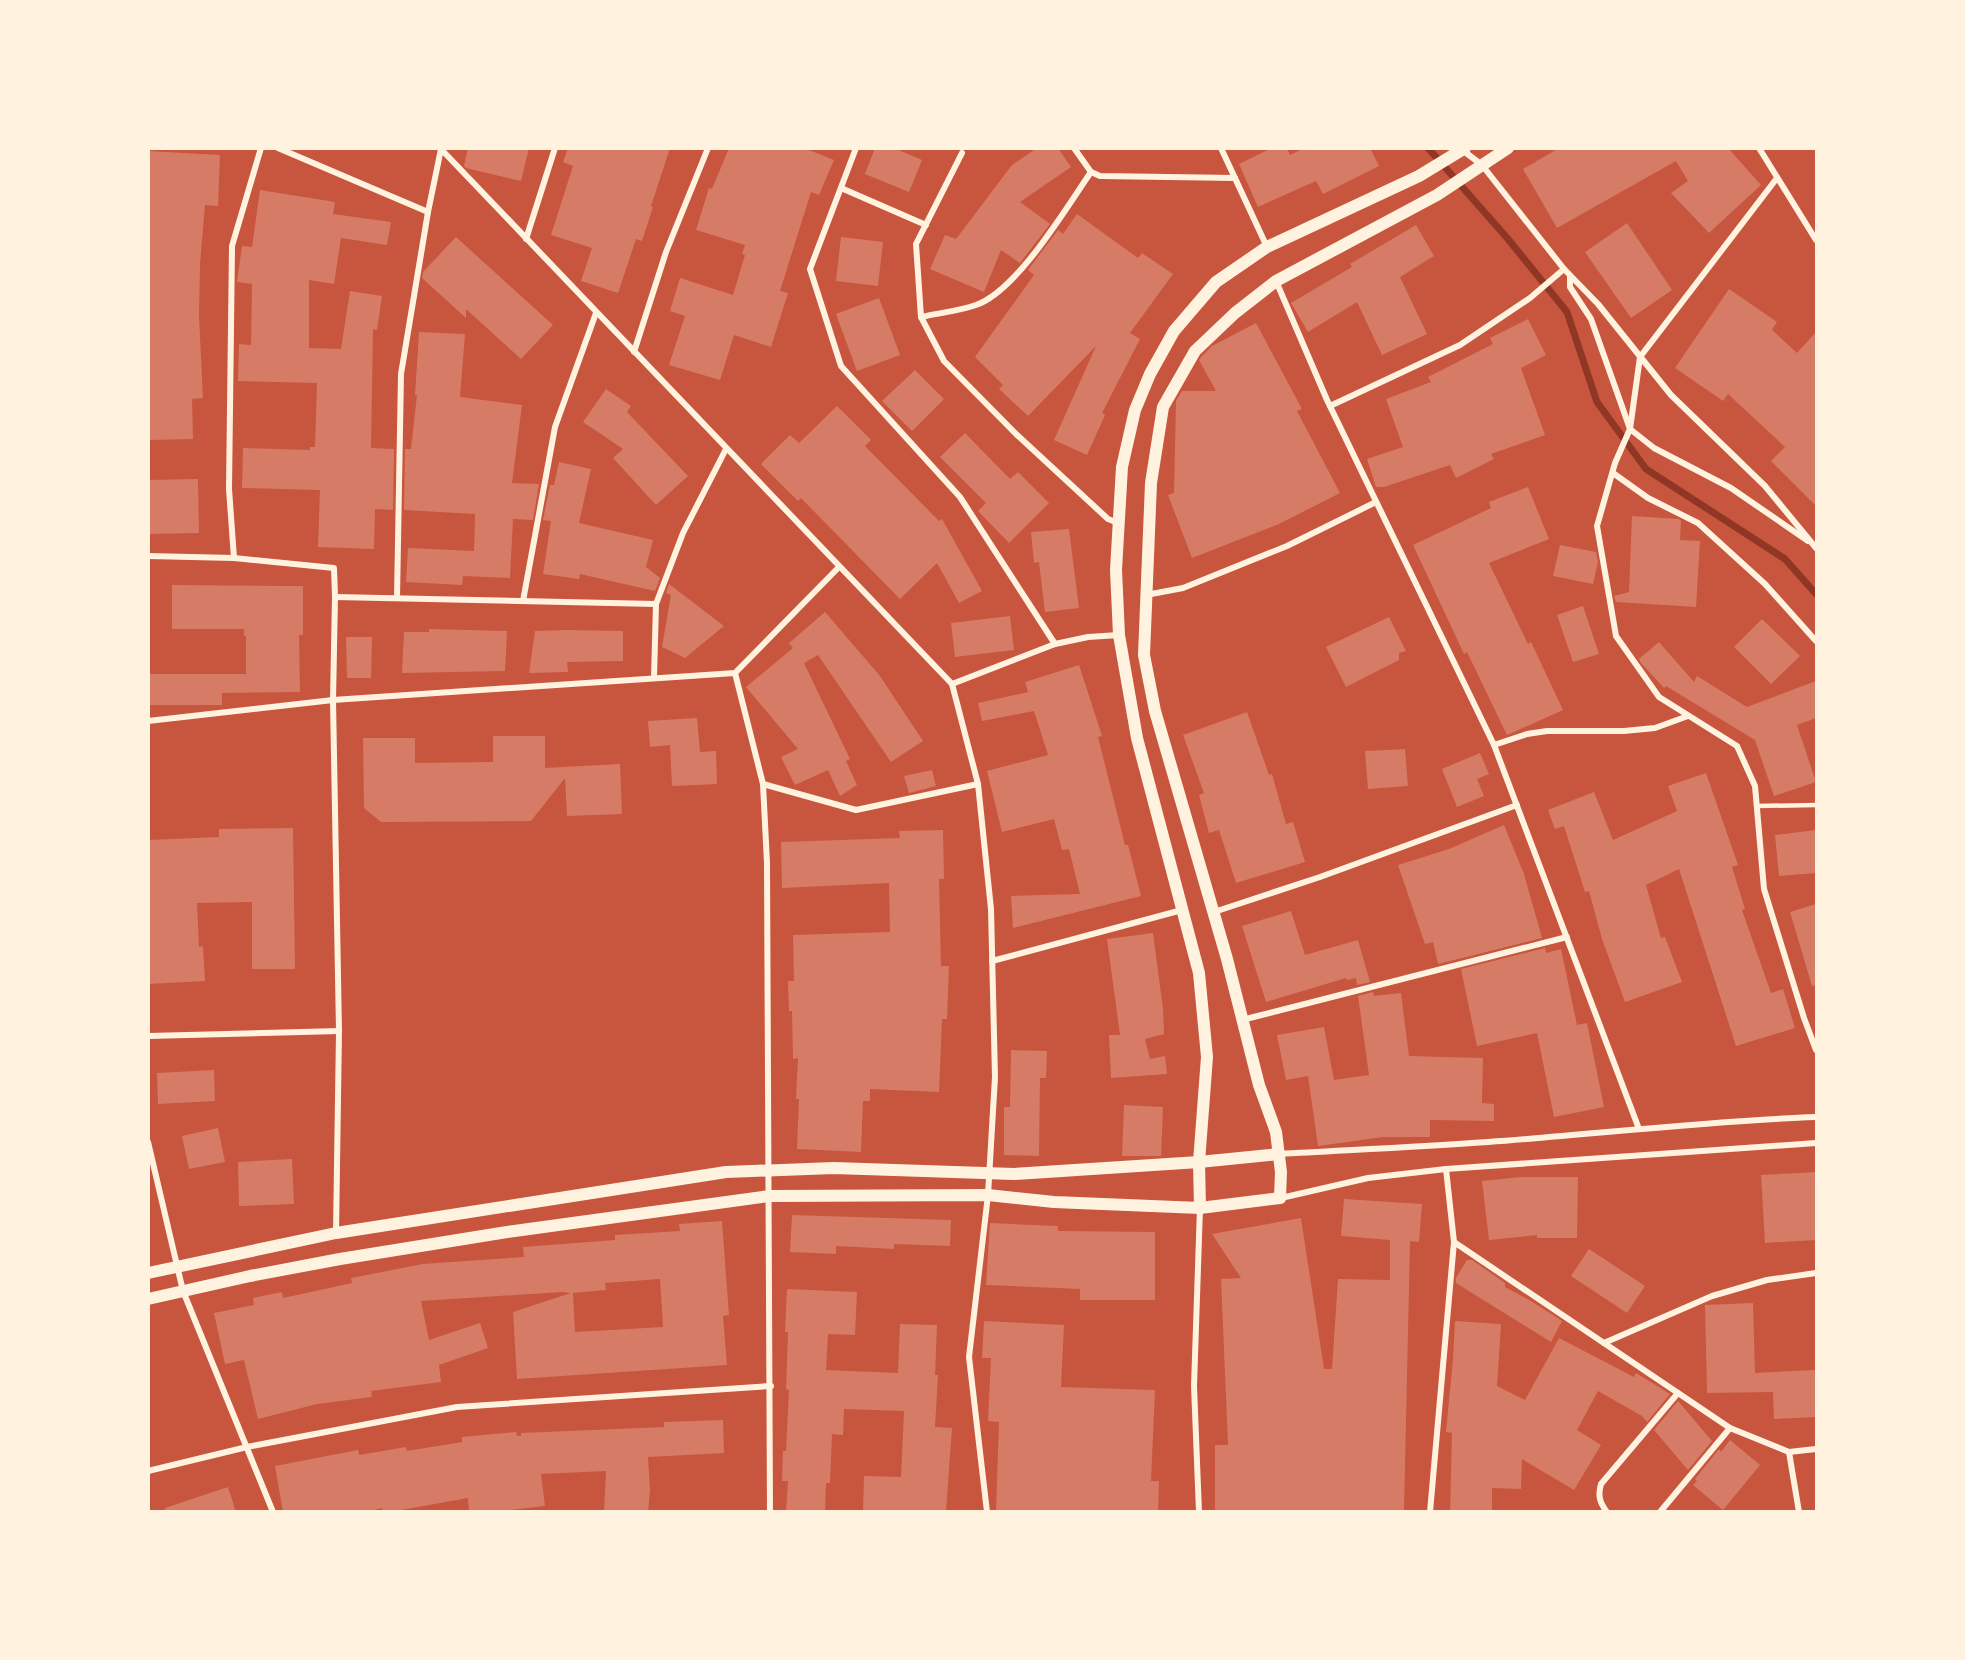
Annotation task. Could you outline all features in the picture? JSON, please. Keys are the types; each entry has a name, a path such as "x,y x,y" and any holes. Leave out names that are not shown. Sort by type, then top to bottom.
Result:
{"main road":[{"path":"148,1299 340,1258 507,1232 769,1196 988,1195 1054,1202 1200,1208 1280,1198 1281,1172 1276,1132 1260,1085 1214,912 1155,711 1144,655 1151,483 1164,407 1195,351 1235,313 1276,281 1437,195 1508,148"},
{"path":"1200,1208 1199,1162 1207,1057 1198,973 1137,738 1119,635 1116,570 1122,467 1135,410 1150,374 1174,330 1216,282 1267,247 1419,176 1463,149"},
{"path":"148,1272 336,1233 726,1172 834,1168 1014,1174 1199,1162 1279,1154"}],"street":[{"path":"234,558 229,489 232,246 261,148"},
{"path":"278,148 428,212"},
{"path":"526,239 555,148"},
{"path":"634,352 666,252 708,148"},
{"path":"856,148 810,269 841,366 960,497 1055,644"},
{"path":"1074,148 1091,172 1100,176 1235,178"},
{"path":"1221,148 1267,247"},
{"path":"1759,148 1816,240"},
{"path":"397,598 401,374 440,149"},
{"path":"440,149 952,684 978,784 991,909 995,1077 988,1195 969,1357 987,1512"},
{"path":"1463,149 1482,165 1562,270 1570,275 1598,304 1671,395 1765,486 1816,547"},
{"path":"962,153 916,244 921,317 944,361 1024,442 1108,519 1119,524"},
{"path":"921,317 977,304 998,293 1024,266 1091,172"},
{"path":"1777,178 1641,357 1629,431 1615,463 1598,526 1616,636 1659,697 1737,746 1755,786 1764,889 1816,1050"},
{"path":"841,188 926,225"},
{"path":"1330,406 1460,345 1530,298 1562,270"},
{"path":"1570,275 1570,287 1591,318 1629,431 1654,448 1731,488 1816,547"},
{"path":"1276,281 1330,406 1494,745 1639,1128"},
{"path":"523,601 555,427 596,313"},
{"path":"654,678 656,604 682,532 726,449"},
{"path":"1613,473 1648,498 1698,523 1765,584 1816,641"},
{"path":"1146,595 1183,588 1277,550 1376,502"},
{"path":"148,556 234,558 334,568 333,700 339,1031 336,1233"},
{"path":"148,721 333,700 735,672 840,567"},
{"path":"335,597 656,604"},
{"path":"952,684 1055,644 1088,637 1119,635"},
{"path":"735,672 763,784 767,863 770,1512"},
{"path":"1494,745 1527,734 1547,731 1624,731 1655,728 1688,716"},
{"path":"763,784 856,810 978,784"},
{"path":"1214,912 1320,877 1517,805"},
{"path":"992,961 1182,910"},
{"path":"1242,1020 1567,937"},
{"path":"148,1036 339,1031"},
{"path":"1279,1154 1488,1142 1639,1128 1816,1118"},
{"path":"148,1142 183,1291 273,1512"},
{"path":"1280,1198 1368,1178 1446,1169 1816,1143"},
{"path":"1430,1512 1454,1242 1446,1169"},
{"path":"1199,1512 1194,1386 1200,1208"},
{"path":"1454,1242 1730,1428 1789,1452 1816,1449"},
{"path":"1604,1343 1712,1296 1767,1280 1816,1274"},
{"path":"148,1471 247,1447 457,1407 771,1386"},
{"path":"1607,1512 1599,1498 1601,1484 1678,1393"},
{"path":"1660,1512 1730,1428"},
{"path":"1789,1452 1799,1512"}],"lane":[{"path":"1757,806 1816,805"}],"building":[{"path":"468,148 529,148 521,181 466,168 464,166"},
{"path":"568,148 670,148 642,241 636,239 618,293 581,281 592,248 551,235 573,166 563,162"},
{"path":"729,148 804,148 834,160 819,195 811,192 780,291 788,293 771,347 734,335 720,380 669,365 685,316 670,311 680,278 733,295 745,255 742,254 745,245 696,230 709,188 712,189"},
{"path":"875,148 894,148 922,160 909,192 865,174"},
{"path":"1037,148 1058,148 1071,167 1020,202 1050,224 1020,263 1001,250 984,292 930,269 945,235 956,239 1012,165"},
{"path":"1272,148 1287,148 1290,155 1304,148 1370,148 1379,166 1323,194 1316,181 1258,207 1239,164"},
{"path":"1559,148 1728,148 1761,185 1709,233 1671,193 1688,181 1676,161 1557,228 1523,169"},
{"path":"148,151 220,155 218,206 205,205 200,264 199,316 203,398 192,399 193,439 150,440"},
{"path":"260,190 335,202 333,214 391,222 387,245 341,238 334,284 309,280 309,348 341,349 350,291 382,296 377,330 373,329 371,448 394,449 393,510 375,509 374,549 318,547 320,490 242,488 243,448 310,450 310,447 315,447 317,383 238,381 239,344 251,345 252,284 237,282 242,246 252,247"},
{"path":"1077,214 1138,258 1142,253 1173,274 1130,333 1140,339 1102,413 1105,415 1087,455 1054,440 1096,346 1028,416 999,389 1003,385 975,357 1034,275 1028,270 1058,230 1063,234"},
{"path":"1627,223 1672,290 1631,318 1585,252"},
{"path":"1416,225 1434,256 1400,277 1427,334 1382,355 1357,302 1308,332 1291,303 1352,267 1350,264"},
{"path":"456,237 553,325 521,359 466,309 466,318 422,278 423,272"},
{"path":"841,237 883,242 878,286 836,281"},
{"path":"1729,289 1777,322 1772,330 1797,353 1816,332 1816,506 1771,461 1785,447 1728,394 1723,401 1675,368"},
{"path":"879,298 900,355 857,371 836,314"},
{"path":"1528,319 1546,355 1521,368 1545,435 1491,454 1494,459 1456,478 1450,465 1384,487 1376,487 1367,459 1403,447 1386,399 1431,382 1428,377 1493,344 1490,338"},
{"path":"1256,323 1302,409 1297,411 1340,493 1279,524 1192,558 1168,495 1174,493 1176,401 1182,391 1216,391 1199,360 1212,346"},
{"path":"419,332 465,334 460,397 522,405 512,483 539,484 533,520 513,519 510,578 463,576 462,585 406,582 408,548 474,551 475,514 404,510 405,449 411,449 417,395 415,395"},
{"path":"915,370 944,399 912,431 882,401"},
{"path":"606,389 631,406 627,412 688,476 656,505 613,458 623,449 583,422"},
{"path":"837,406 871,440 865,446 939,521 942,519 982,591 959,603 937,563 900,599 801,498 798,501 761,464 790,435 799,443"},
{"path":"965,433 1010,479 1018,472 1049,503 1009,543 978,511 986,503 940,457"},
{"path":"559,462 591,469 579,523 653,540 646,567 660,578 655,591 580,574 579,579 543,574 551,521 543,520 550,485 554,485"},
{"path":"198,479 199,533 148,534 148,480"},
{"path":"1528,487 1549,539 1489,563 1528,644 1531,642 1563,710 1507,735 1467,652 1464,654 1413,545 1491,508 1489,502"},
{"path":"1632,516 1679,519 1681,521 1680,540 1700,541 1696,607 1616,602 1614,596 1629,592"},
{"path":"1069,529 1079,608 1045,612 1039,562 1034,563 1031,532"},
{"path":"1560,545 1596,552 1598,562 1593,584 1553,576"},
{"path":"669,584 724,626 685,658 662,647 671,595 666,593"},
{"path":"172,585 303,586 303,635 299,635 300,692 222,693 222,705 148,705 148,674 246,674 244,629 172,629"},
{"path":"1583,606 1599,654 1573,662 1557,615"},
{"path":"825,612 880,676 923,741 891,762 818,655 804,663 850,759 846,761 857,785 840,796 828,770 795,785 781,757 798,749 746,687 793,648 789,643"},
{"path":"1010,616 1014,650 955,657 951,623"},
{"path":"1389,617 1406,651 1399,653 1399,660 1346,687 1326,647"},
{"path":"1762,619 1800,656 1771,684 1734,647"},
{"path":"429,629 507,631 505,671 402,673 404,632 429,632"},
{"path":"535,631 623,631 623,661 567,662 568,672 529,673"},
{"path":"346,637 372,637 371,678 347,678"},
{"path":"1659,642 1694,682 1697,676 1747,707 1816,681 1816,718 1797,725 1816,782 1774,796 1755,740 1666,686 1664,688 1641,663 1639,659"},
{"path":"1079,665 1102,736 1098,737 1125,845 1128,845 1141,896 1013,928 1011,896 1080,894 1069,849 1062,850 1054,819 1002,832 987,771 1048,755 1034,711 982,721 978,703 1028,692 1025,682"},
{"path":"1247,712 1269,775 1272,774 1286,824 1293,822 1305,862 1236,883 1219,830 1209,833 1199,795 1204,793 1183,735"},
{"path":"697,718 700,752 716,751 717,784 672,786 670,745 650,747 648,721"},
{"path":"493,736 545,736 545,768 620,764 622,814 567,816 565,778 531,821 381,822 364,808 363,738 415,738 415,763 493,762"},
{"path":"1405,749 1408,786 1368,789 1365,751"},
{"path":"1480,753 1489,774 1477,779 1484,796 1457,807 1442,769"},
{"path":"932,770 936,786 909,793 904,776"},
{"path":"1706,773 1738,865 1732,867 1745,909 1742,910 1771,993 1783,989 1795,1028 1736,1046 1679,869 1646,885 1661,938 1665,937 1682,982 1625,1002 1602,939 1589,891 1585,892 1564,826 1555,829 1548,810 1594,792 1613,840 1677,811 1668,786"},
{"path":"1504,825 1524,874 1542,938 1438,964 1433,942 1425,944 1398,865 1449,849"},
{"path":"293,828 295,969 252,969 252,902 197,903 199,947 203,946 205,981 148,984 148,840 219,837 219,829"},
{"path":"943,830 944,879 939,879 941,966 949,966 947,1019 942,1019 939,1092 870,1089 870,1101 863,1101 861,1152 797,1149 798,1058 793,1059 792,1011 789,1011 788,981 794,981 793,935 890,932 889,883 782,888 781,842 900,838 899,831"},
{"path":"1816,830 1816,873 1779,876 1775,835"},
{"path":"1816,904 1816,985 1812,986 1790,912"},
{"path":"1291,911 1305,955 1358,940 1370,982 1357,985 1356,978 1347,980 1346,978 1266,1002 1242,926"},
{"path":"1153,933 1164,1034 1145,1039 1150,1059 1165,1056 1167,1074 1111,1078 1109,1035 1120,1035 1107,939"},
{"path":"1545,948 1546,953 1561,949 1577,1025 1587,1023 1604,1107 1554,1117 1537,1033 1477,1046 1461,969"},
{"path":"1373,992 1374,996 1401,993 1409,1056 1483,1058 1482,1103 1494,1104 1494,1121 1430,1120 1430,1137 1383,1137 1318,1146 1308,1076 1286,1080 1277,1035 1324,1027 1334,1080 1369,1075 1358,996"},
{"path":"1011,1050 1047,1051 1046,1078 1040,1078 1039,1156 1004,1155 1004,1107 1010,1107"},
{"path":"214,1070 215,1101 158,1104 157,1073"},
{"path":"1124,1105 1163,1107 1161,1156 1122,1156"},
{"path":"218,1128 225,1162 189,1169 182,1136"},
{"path":"292,1159 294,1204 239,1206 238,1162"},
{"path":"1816,1172 1816,1240 1765,1243 1761,1175"},
{"path":"1520,1177 1578,1177 1577,1238 1537,1238 1537,1235 1489,1240 1482,1181"},
{"path":"1344,1199 1422,1204 1419,1242 1410,1241 1404,1512 1215,1512 1215,1445 1228,1445 1221,1279 1241,1278 1212,1234 1301,1218 1324,1369 1332,1369 1338,1279 1390,1280 1390,1240 1341,1236"},
{"path":"792,1215 951,1220 950,1246 894,1244 894,1249 836,1246 836,1254 790,1252"},
{"path":"722,1221 729,1315 723,1316 727,1365 517,1379 513,1312 571,1293 562,1292 421,1301 429,1340 480,1323 488,1348 439,1365 441,1382 371,1391 372,1397 317,1404 258,1419 244,1360 225,1364 214,1313 254,1305 253,1298 282,1292 283,1298 352,1283 351,1278 423,1264 524,1257 523,1247 615,1240 615,1235 680,1231 679,1224","holes":["660,1279 663,1327 575,1332 573,1293 606,1290 605,1283"]},
{"path":"990,1223 1058,1226 1058,1231 1155,1232 1155,1300 1080,1300 1080,1289 986,1285"},
{"path":"1589,1249 1645,1286 1627,1313 1571,1276"},
{"path":"1467,1260 1472,1260 1505,1283 1505,1287 1562,1321 1551,1342 1456,1283 1456,1278"},
{"path":"787,1289 857,1292 855,1335 828,1334 826,1370 898,1373 900,1324 937,1325 935,1375 938,1375 935,1427 952,1428 946,1512 863,1512 864,1476 901,1477 904,1411 844,1409 843,1435 832,1434 830,1483 826,1483 825,1512 786,1512 788,1481 782,1481 789,1390 786,1389"},
{"path":"1753,1303 1755,1373 1816,1370 1816,1417 1774,1419 1773,1392 1707,1393 1705,1305"},
{"path":"984,1321 1064,1325 1061,1387 1155,1390 1151,1481 1159,1481 1158,1512 996,1512 999,1422 988,1421 991,1358 982,1358"},
{"path":"1455,1321 1501,1324 1497,1386 1525,1400 1559,1338 1634,1377 1636,1373 1670,1394 1647,1422 1642,1416 1598,1391 1577,1430 1601,1445 1574,1490 1522,1459 1521,1489 1492,1488 1492,1512 1450,1512 1452,1433 1446,1432"},
{"path":"1678,1401 1712,1441 1688,1470 1654,1430"},
{"path":"723,1420 724,1453 648,1457 650,1490 648,1512 604,1512 606,1471 541,1474 545,1506 493,1512 469,1512 468,1498 390,1512 383,1512 382,1508 365,1512 283,1512 275,1466 358,1450 359,1455 406,1447 407,1451 462,1442 462,1437 516,1432 517,1436 521,1436 521,1433 664,1427 664,1422"},
{"path":"1730,1440 1760,1465 1723,1510 1693,1485 1697,1481 1695,1479 1719,1449 1721,1452"},
{"path":"228,1487 236,1512 165,1512 165,1508"}],"waterway":[{"path":"1428,148 1508,239 1567,312 1597,402 1646,469 1785,559 1816,594"}]}
